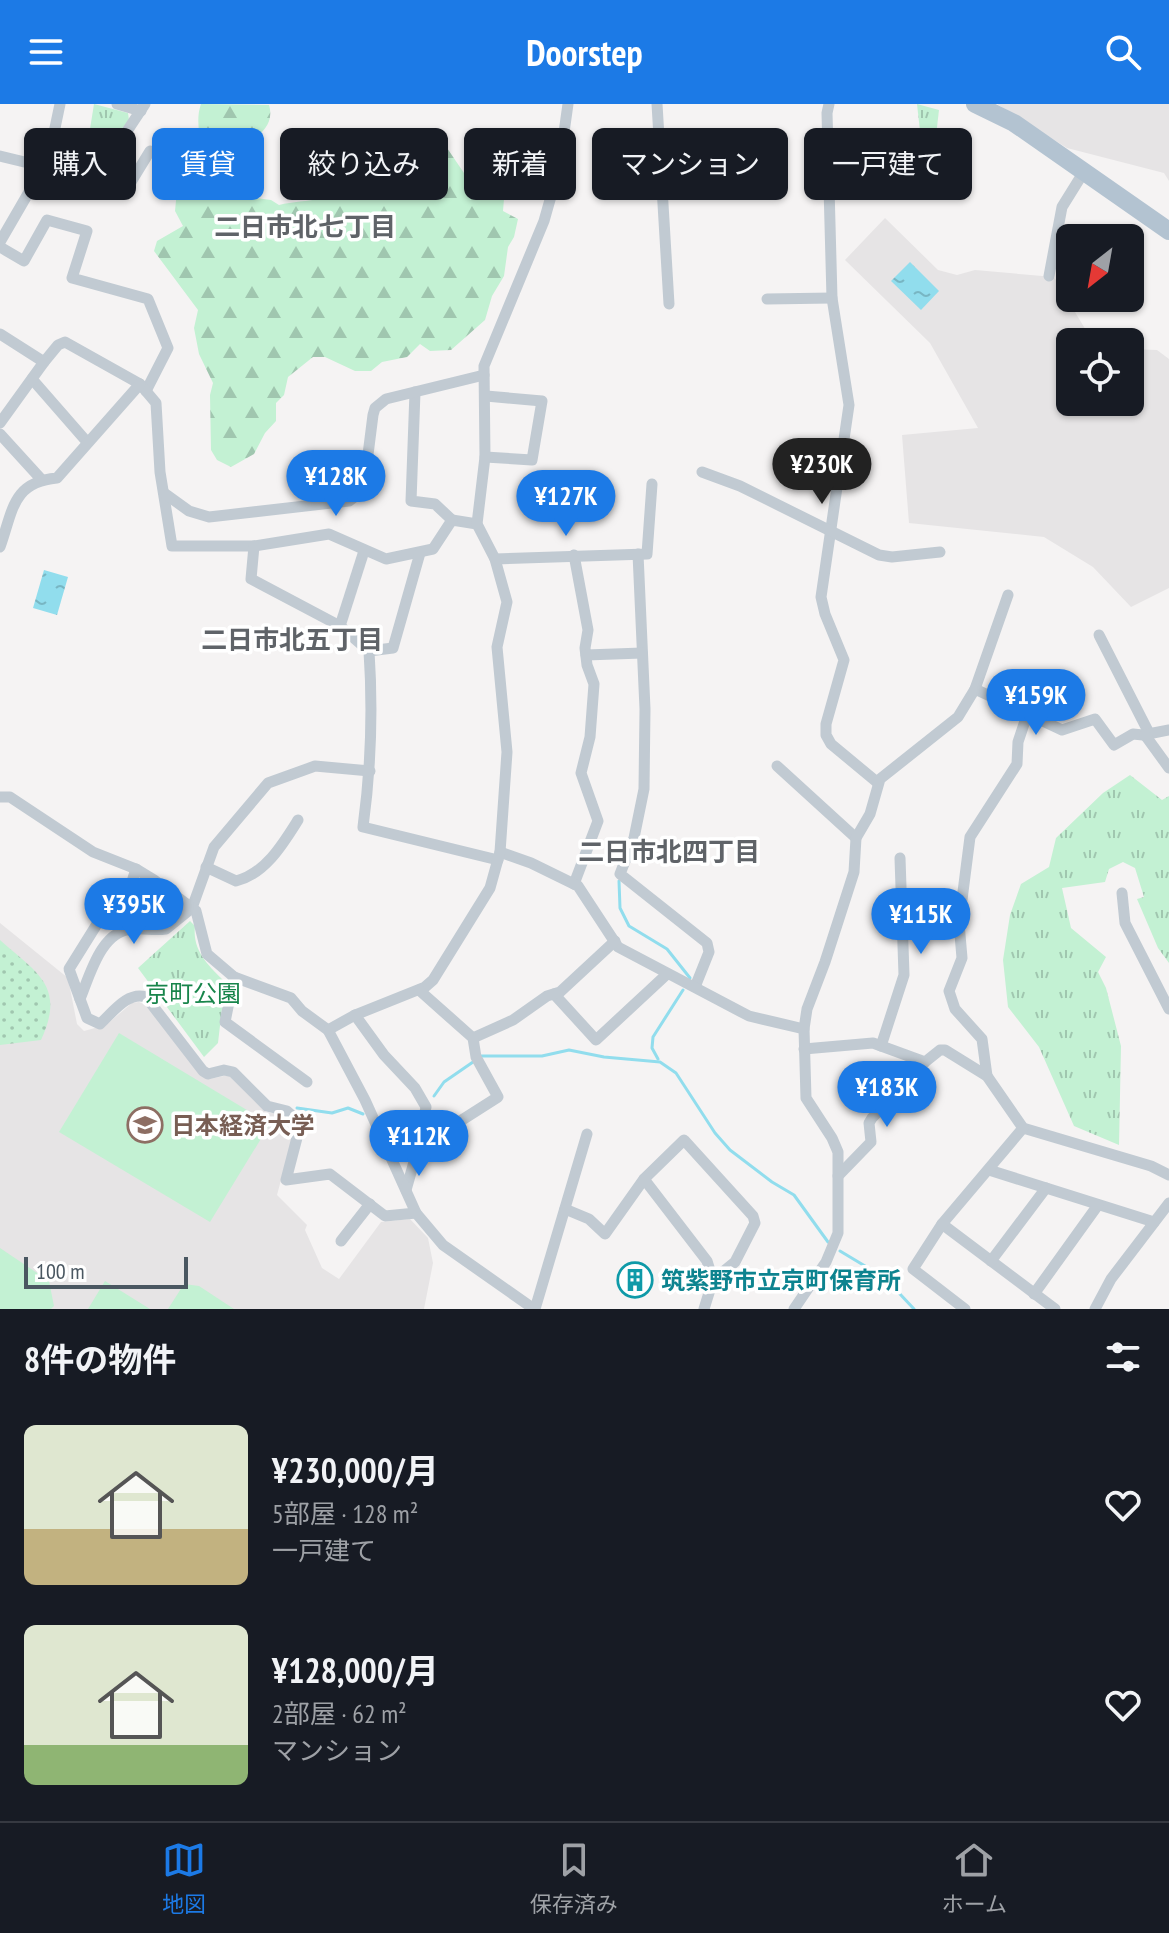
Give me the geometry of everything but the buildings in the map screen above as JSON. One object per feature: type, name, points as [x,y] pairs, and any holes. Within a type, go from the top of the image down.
[{"type":"main road","points":[[975,104],[1014,123],[1169,231]]},
{"type":"street","points":[[54,128],[60,104]]},
{"type":"street","points":[[117,104],[143,107],[129,128]]},
{"type":"street","points":[[328,1030],[355,1015],[419,990],[433,980],[490,888],[499,856],[507,752],[497,647],[507,602],[495,559],[477,524],[485,457],[484,375],[486,356],[544,221],[559,168],[568,104]]},
{"type":"street","points":[[657,104],[669,304]]},
{"type":"street","points":[[829,104],[832,298],[849,411],[822,590],[822,605],[844,660],[826,724],[826,735],[831,744],[878,783]]},
{"type":"street","points":[[136,174],[150,151]]},
{"type":"street","points":[[0,156],[24,161]]},
{"type":"street","points":[[1049,276],[1062,207],[1085,170]]},
{"type":"street","points":[[0,547],[4,524],[20,493],[29,484],[41,479],[57,478],[87,442],[143,388],[168,348],[148,299],[72,278],[87,231],[47,220],[24,261],[0,244],[25,200]]},
{"type":"street","points":[[767,299],[832,298]]},
{"type":"street","points":[[0,334],[44,362]]},
{"type":"street","points":[[0,423],[44,362],[58,345],[65,342],[143,388],[156,403],[160,472],[172,546],[254,546],[329,534],[386,559],[420,553],[437,546],[452,520]]},
{"type":"street","points":[[164,493],[189,511],[209,517],[349,501],[364,486],[375,408],[386,399],[484,375]]},
{"type":"street","points":[[32,379],[87,442]]},
{"type":"street","points":[[415,392],[411,501],[435,504],[452,520],[477,524]]},
{"type":"street","points":[[485,457],[532,460],[542,401],[486,396]]},
{"type":"street","points":[[0,401],[11,409]]},
{"type":"street","points":[[0,434],[41,479]]},
{"type":"street","points":[[702,472],[740,486],[879,555],[910,556],[940,552]]},
{"type":"street","points":[[495,559],[647,554],[652,484]]},
{"type":"street","points":[[254,546],[251,579],[340,626],[369,651],[373,715],[363,827],[531,863],[578,886],[618,947],[666,975],[749,1016],[804,1029]]},
{"type":"street","points":[[340,626],[364,551]]},
{"type":"street","points":[[369,651],[393,648],[420,553]]},
{"type":"street","points":[[638,554],[644,789],[634,838],[620,874],[707,943],[709,952],[695,987]]},
{"type":"street","points":[[574,555],[588,630],[586,655],[594,684],[590,737],[581,773],[598,821],[574,884]]},
{"type":"street","points":[[794,1309],[826,1262],[838,1233],[836,1146],[806,1098],[804,1029],[807,1009],[854,872],[856,838],[870,814],[878,783],[884,775],[958,717],[975,689],[1008,595]]},
{"type":"street","points":[[1099,635],[1147,734],[1169,768]]},
{"type":"street","points":[[586,655],[642,653]]},
{"type":"street","points":[[975,689],[1062,730],[1095,719],[1114,745],[1133,734],[1169,730]]},
{"type":"street","points":[[987,1076],[982,1039],[955,1009],[949,991],[962,958],[959,923],[970,837],[1017,764],[1018,742],[1027,715]]},
{"type":"street","points":[[80,999],[100,951],[118,934],[131,929],[166,929],[192,908],[220,838],[268,783],[315,766],[370,771]]},
{"type":"street","points":[[777,766],[856,838]]},
{"type":"street","points":[[0,797],[10,797],[93,852],[136,869],[192,908],[196,911],[207,954],[234,977],[291,998],[302,1011],[328,1030],[365,1100],[416,1213],[443,1245],[534,1309],[587,1134]]},
{"type":"street","points":[[206,867],[236,881],[252,875],[270,859],[298,820]]},
{"type":"street","points":[[881,1046],[904,975],[900,858]]},
{"type":"street","points":[[136,869],[130,888],[107,908],[69,969],[87,1018],[100,1024],[130,997],[146,997],[203,1071],[208,1074],[224,1070],[233,1072],[267,1106],[287,1111],[296,1119],[299,1130],[286,1180],[330,1174],[389,1216],[416,1213]]},
{"type":"street","points":[[1122,893],[1125,923],[1169,1009]]},
{"type":"street","points":[[473,1038],[513,1020],[571,983],[615,941]]},
{"type":"street","points":[[554,994],[596,1040],[666,975]]},
{"type":"street","points":[[234,977],[225,1022],[307,1082]]},
{"type":"street","points":[[418,1148],[498,1097],[476,1057],[473,1038],[419,990]]},
{"type":"street","points":[[355,1015],[384,1055],[415,1088],[426,1107],[406,1190]]},
{"type":"street","points":[[804,1049],[854,1042],[881,1046],[925,1062]]},
{"type":"street","points":[[838,1176],[871,1142],[869,1123],[872,1118],[940,1050],[945,1050],[987,1076],[1023,1128],[1151,1166],[1169,1175]]},
{"type":"street","points":[[965,1309],[913,1269],[942,1224],[1023,1128]]},
{"type":"street","points":[[565,1209],[589,1219],[605,1234],[644,1179],[684,1140],[753,1216],[755,1223],[735,1262],[713,1280],[704,1309]]},
{"type":"street","points":[[989,1170],[1154,1222]]},
{"type":"street","points":[[644,1179],[707,1261],[713,1280]]},
{"type":"street","points":[[991,1261],[1046,1188]]},
{"type":"street","points":[[1095,1309],[1111,1279],[1169,1203]]},
{"type":"street","points":[[341,1241],[370,1204]]},
{"type":"street","points":[[1034,1294],[1098,1205]]},
{"type":"street","points":[[942,1224],[1055,1309]]},
{"type":"shaded area","points":[[997,104],[1169,104],[1169,181],[1164,173],[1067,148]]},
{"type":"shaded area","points":[[885,218],[938,270],[957,275],[975,270],[1054,277],[1056,312],[1075,312],[1085,328],[1056,328],[1056,416],[1144,416],[1144,350],[1157,350],[1169,359],[1169,588],[1131,607],[1093,567],[1044,537],[909,523],[902,435],[978,428],[930,343],[845,260]]},
{"type":"shaded area","name":"日本経済大学","points":[[0,923],[68,978],[77,1024],[84,1031],[106,1025],[132,1003],[139,1002],[146,1005],[210,1079],[228,1075],[236,1078],[266,1112],[286,1115],[293,1135],[277,1195],[307,1225],[305,1230],[322,1268],[339,1279],[381,1222],[410,1219],[428,1238],[433,1263],[424,1309],[0,1309]]},
{"type":"green space","points":[[94,104],[128,113],[129,120],[122,128],[90,128]]},
{"type":"green space","points":[[201,104],[269,105],[269,122],[264,130],[199,128]]},
{"type":"green space","points":[[917,104],[939,110],[937,128],[920,128]]},
{"type":"green space","points":[[448,149],[464,173],[464,200],[504,200],[503,211],[518,219],[508,247],[504,276],[492,296],[485,320],[451,350],[430,351],[420,344],[407,357],[382,362],[371,371],[355,371],[325,357],[313,357],[288,377],[284,395],[276,403],[276,421],[265,433],[254,454],[231,467],[217,460],[211,450],[210,395],[213,383],[199,354],[194,328],[198,310],[154,251],[157,241],[183,226],[175,211],[176,200],[264,199],[279,205],[314,200],[448,200]]},
{"type":"green space","points":[[1130,775],[1162,800],[1169,796],[1169,963],[1158,948],[1137,899],[1144,897],[1135,868],[1123,862],[1109,869],[1105,882],[1062,888],[1071,928],[1106,957],[1098,972],[1106,988],[1121,1046],[1119,1145],[1074,1126],[1039,1047],[1008,1007],[1003,960],[1010,915],[1021,884],[1049,867],[1056,838],[1103,793]]},
{"type":"green space","name":"京町公園","points":[[190,921],[195,926],[196,943],[203,957],[225,982],[218,1043],[204,1057],[138,968]]},
{"type":"green space","points":[[0,940],[36,972],[49,993],[48,1022],[41,1040],[0,1045]]},
{"type":"green space","points":[[119,1033],[270,1124],[210,1222],[59,1132]]},
{"type":"green space","points":[[0,1248],[49,1281],[54,1306],[51,1309],[0,1309]]},
{"type":"green space","points":[[105,1281],[150,1309],[88,1309]]},
{"type":"green space","points":[[184,1284],[199,1286],[234,1309],[168,1309]]},
{"type":"water","points":[[910,262],[939,291],[921,310],[891,281]]},
{"type":"water","points":[[44,570],[68,577],[57,615],[33,608]]},
{"type":"waterway","points":[[619,881],[620,908],[629,926],[667,949],[690,978]]},
{"type":"waterway","points":[[658,1059],[652,1048],[653,1037],[683,990]]},
{"type":"waterway","points":[[478,1056],[542,1056],[569,1050],[660,1062],[676,1073],[715,1133],[730,1150],[794,1195],[828,1242]]},
{"type":"waterway","points":[[434,1096],[444,1082],[473,1062]]},
{"type":"waterway","points":[[297,1108],[332,1113],[348,1108],[363,1114]]},
{"type":"waterway","points":[[379,1122],[416,1123]]},
{"type":"waterway","points":[[840,1251],[885,1278],[914,1309]]},
{"type":"place","name":"日本経済大学","points":[[145,1125]]},
{"type":"place","name":"筑紫野市立京町保育所","points":[[635,1280]]},
{"type":"district","name":"二日市北七丁目","points":[[305,226]]},
{"type":"district","name":"二日市北五丁目","points":[[292,639]]},
{"type":"district","name":"二日市北四丁目","points":[[669,851]]}]
